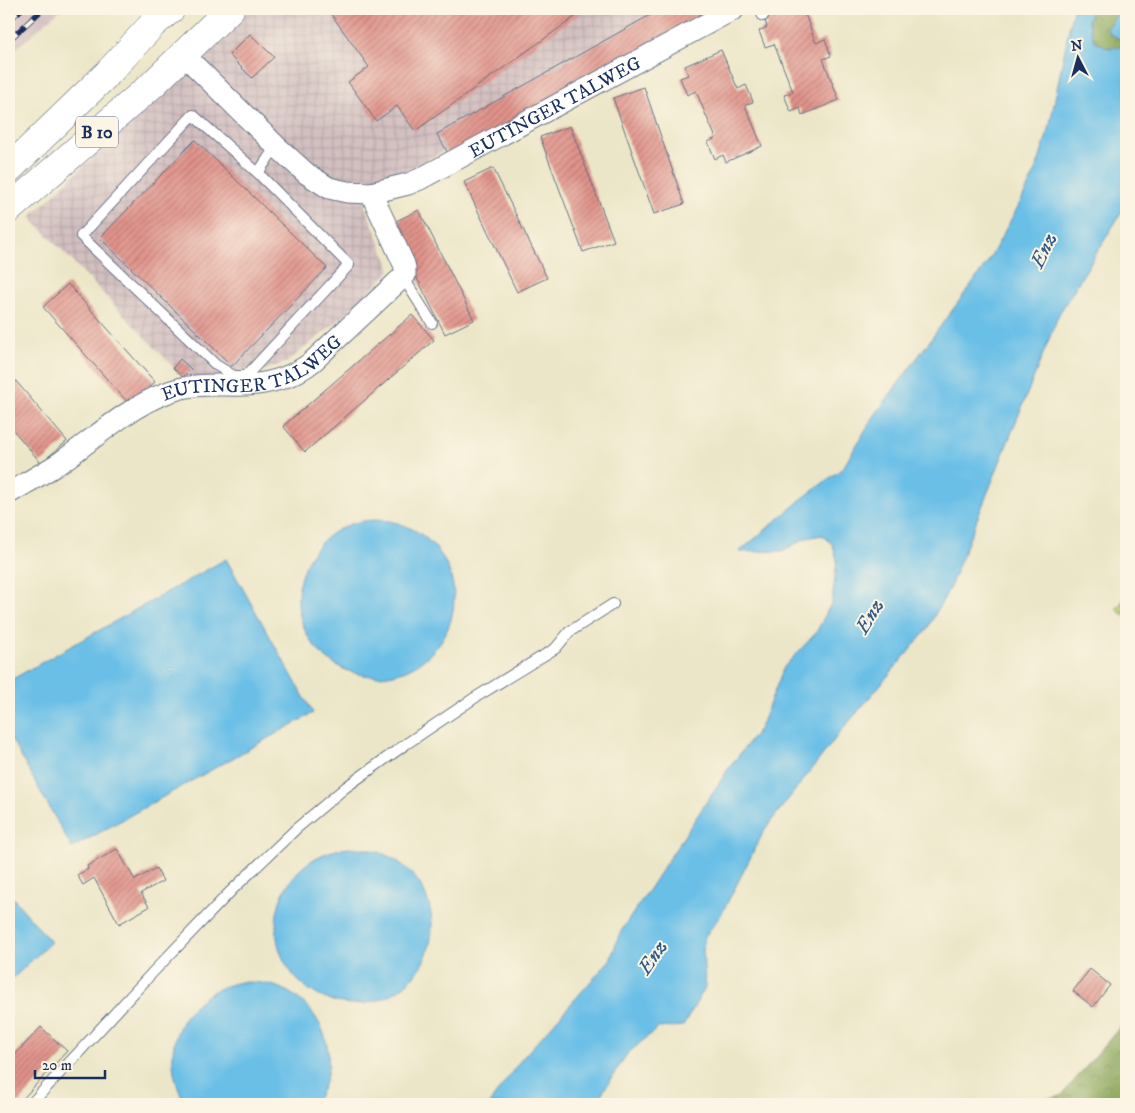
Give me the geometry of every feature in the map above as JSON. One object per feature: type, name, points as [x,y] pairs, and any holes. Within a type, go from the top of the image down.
[{"type":"main road","name":"B 10","points":[[9,209],[153,84],[230,9]]},
{"type":"main road","name":"B 10","points":[[9,169],[108,73],[162,16]]},
{"type":"main road","points":[[162,16],[183,54]]},
{"type":"street","name":"EUTINGER TALWEG","points":[[183,54],[307,174],[329,188],[347,192],[371,193],[408,184],[420,178],[734,9]]},
{"type":"street","points":[[371,193],[404,264],[405,272],[403,277]]},
{"type":"street","name":"EUTINGER TALWEG","points":[[9,494],[60,462],[153,398],[198,385],[263,384],[278,380],[302,369],[312,362],[403,277]]},
{"type":"lane","points":[[193,116],[258,173],[349,266],[246,376],[234,376],[216,365],[81,236],[193,116]]},
{"type":"lane","points":[[258,173],[276,146]]},
{"type":"lane","points":[[403,277],[432,323]]},
{"type":"lane","points":[[31,1104],[231,891],[298,828],[346,787],[406,744],[556,648],[570,632],[613,604]]},
{"type":"shaded area","points":[[9,9],[61,9],[9,55]]},
{"type":"shaded area","points":[[247,9],[717,9],[401,173],[364,204],[391,270],[343,317],[287,362],[245,377],[185,379],[30,217]]},
{"type":"green space","points":[[1092,9],[1121,9],[1107,28],[1110,34],[1124,41],[1122,47],[1109,48],[1094,41],[1088,20]]},
{"type":"green space","points":[[1126,597],[1126,618],[1116,609]]},
{"type":"green space","points":[[1126,1020],[1126,1104],[1016,1104],[1061,1096]]},
{"type":"water","name":"Enz","points":[[1073,9],[1092,9],[1088,20],[1094,41],[1109,48],[1122,47],[1124,41],[1110,34],[1107,28],[1121,9],[1126,9],[1126,205],[1059,314],[950,587],[926,631],[842,730],[765,829],[721,915],[705,936],[703,948],[705,988],[683,1026],[658,1028],[627,1054],[595,1104],[489,1104],[520,1061],[610,960],[620,933],[729,768],[760,728],[784,667],[816,633],[832,602],[837,560],[832,543],[822,535],[806,538],[782,551],[739,552],[803,498],[843,468],[872,419],[988,262],[1035,173],[1049,129]]},
{"type":"water","points":[[368,520],[384,520],[399,523],[413,529],[431,543],[445,561],[451,575],[454,598],[451,621],[445,635],[431,653],[413,667],[399,673],[384,676],[368,676],[353,673],[339,667],[321,653],[311,641],[301,621],[298,606],[298,590],[301,575],[307,561],[321,543],[333,533],[353,523]]},
{"type":"water","points":[[226,559],[313,713],[72,848],[9,735],[9,681]]},
{"type":"water","points":[[354,848],[384,854],[397,861],[409,871],[419,883],[426,896],[432,926],[426,956],[419,969],[409,981],[397,991],[384,998],[354,1004],[324,998],[311,991],[299,981],[289,969],[282,956],[276,926],[282,896],[289,883],[299,871],[311,861],[324,854]]},
{"type":"water","points":[[12,897],[51,942],[9,982],[9,900]]},
{"type":"water","points":[[241,982],[276,986],[302,1001],[320,1024],[328,1053],[328,1068],[323,1087],[314,1104],[186,1104],[177,1084],[173,1064],[174,1045],[179,1027],[189,1011],[203,998],[220,988]]},
{"type":"building","points":[[339,9],[586,9],[415,131],[397,106],[376,121],[348,82],[369,67],[331,14]]},
{"type":"building","points":[[661,9],[722,9],[452,160],[437,134]]},
{"type":"building","points":[[788,9],[803,9],[816,43],[825,39],[831,56],[823,59],[839,100],[802,115],[800,108],[791,112],[784,95],[793,92],[774,44],[765,47],[759,31],[767,27],[764,18]]},
{"type":"building","points":[[250,34],[274,57],[252,78],[229,55]]},
{"type":"building","points":[[721,50],[738,89],[746,85],[750,94],[753,102],[745,105],[762,146],[726,162],[723,155],[715,159],[708,142],[716,138],[696,91],[687,95],[680,78],[688,75],[685,66]]},
{"type":"building","points":[[644,87],[684,204],[654,214],[613,98]]},
{"type":"building","points":[[570,126],[614,241],[583,252],[540,137]]},
{"type":"building","points":[[195,140],[327,268],[232,366],[100,238]]},
{"type":"building","points":[[493,168],[547,278],[517,292],[464,182]]},
{"type":"building","points":[[419,210],[474,320],[445,334],[390,224]]},
{"type":"building","points":[[68,284],[155,382],[129,404],[43,307]]},
{"type":"building","points":[[412,315],[434,340],[305,452],[283,426]]},
{"type":"building","points":[[180,359],[191,369],[183,377],[173,368]]},
{"type":"building","points":[[9,373],[67,441],[41,463],[9,425]]},
{"type":"building","points":[[117,849],[135,880],[156,868],[163,881],[141,893],[149,907],[119,924],[94,878],[83,885],[77,875],[88,869],[87,866]]},
{"type":"building","points":[[1090,969],[1110,985],[1093,1007],[1073,991]]},
{"type":"building","points":[[41,1027],[67,1051],[18,1104],[9,1104],[9,1061]]},
{"type":"railway","points":[[9,20],[22,9]]},
{"type":"railway","points":[[9,40],[43,9]]}]
